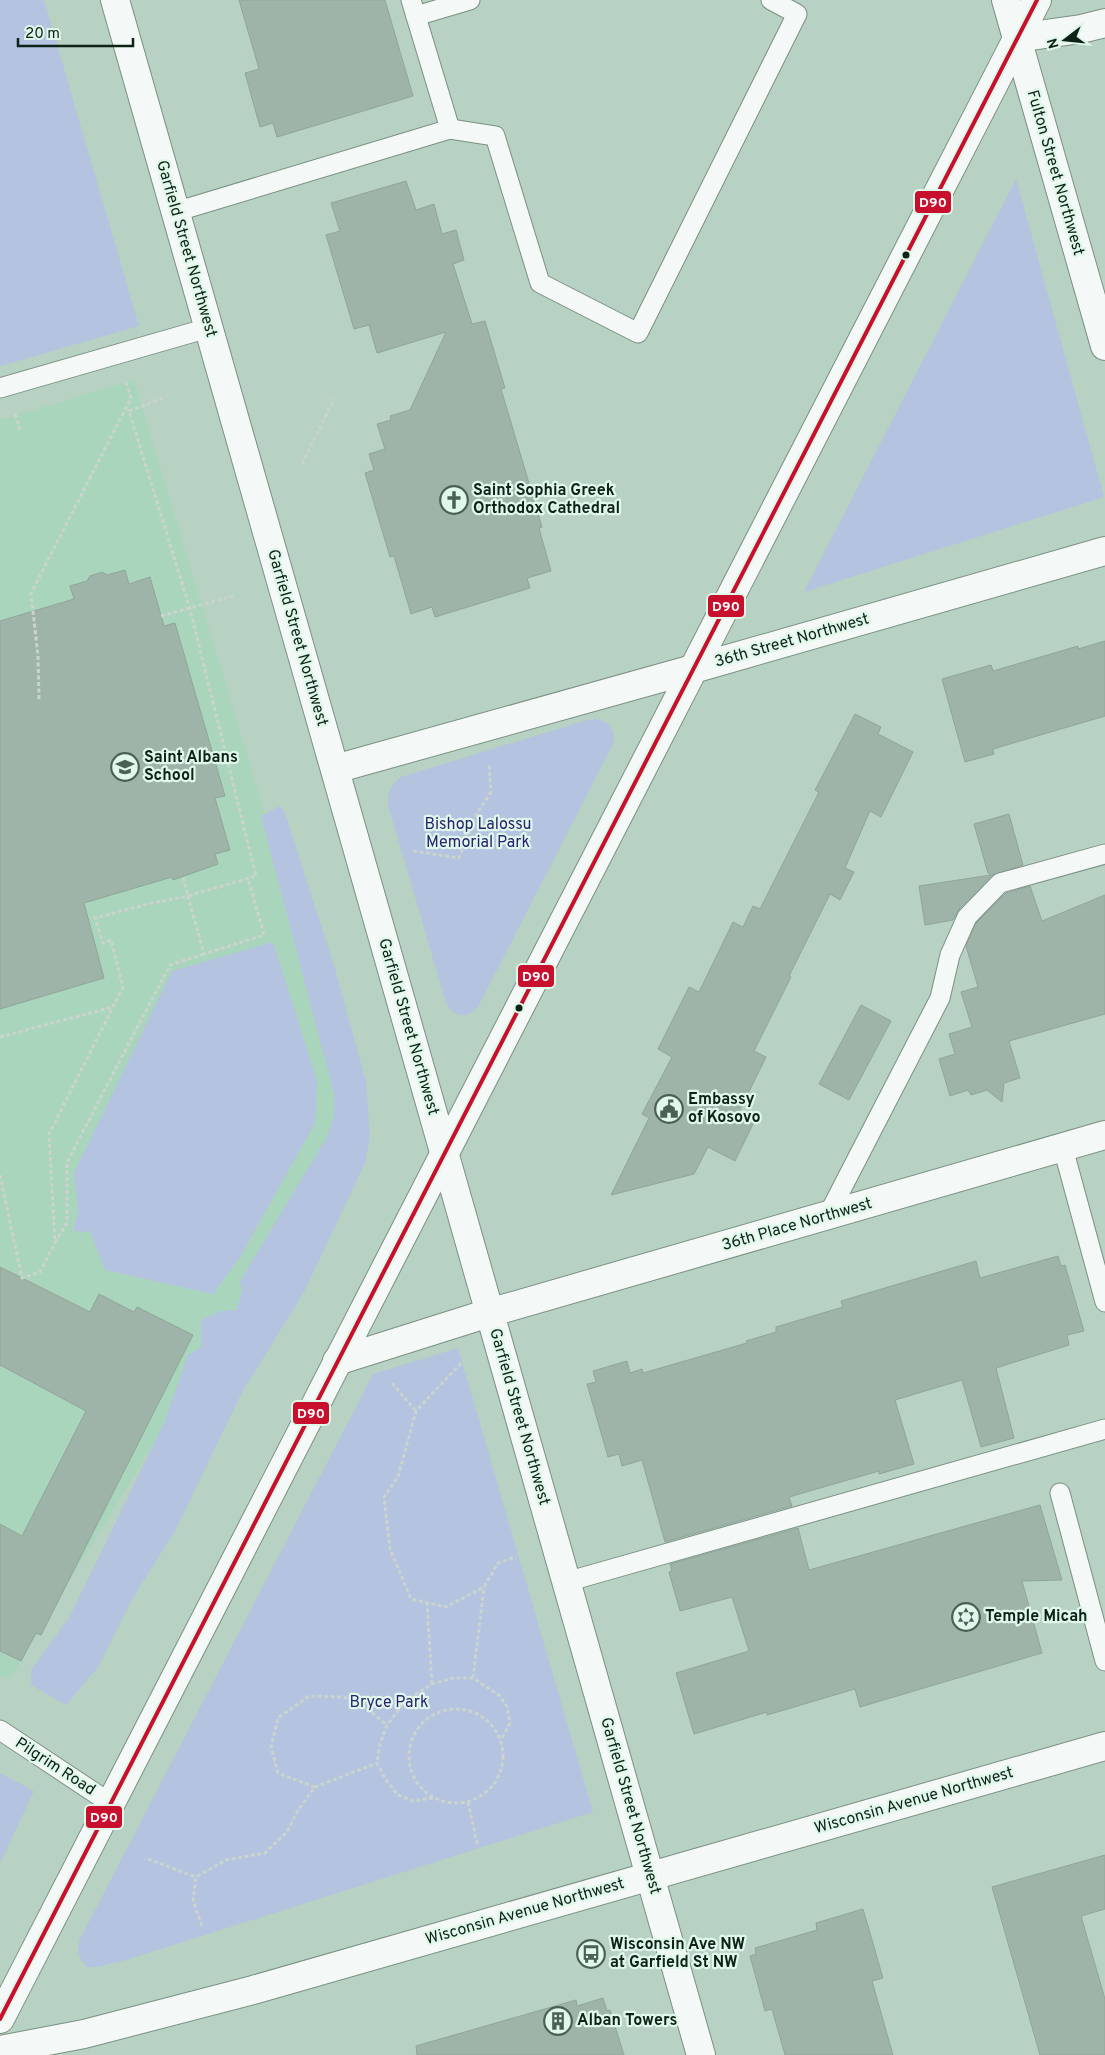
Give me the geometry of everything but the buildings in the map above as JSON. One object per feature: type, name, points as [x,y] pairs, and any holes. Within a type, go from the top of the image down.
[{"type":"main road","name":"Garfield Street Northwest","points":[[115,0],[701,2055]]},
{"type":"main road","name":"Fulton Street Northwest","points":[[1006,0],[1105,346]]},
{"type":"main road","points":[[0,2019],[1037,0]]},
{"type":"main road","points":[[1017,38],[1081,29],[1105,23]]},
{"type":"main road","name":"36th Street Northwest","points":[[335,769],[1105,551]]},
{"type":"main road","name":"36th Place Northwest","points":[[337,1361],[490,1313],[1105,1135]]},
{"type":"main road","name":"Wisconsin Avenue Northwest","points":[[0,2050],[84,2034],[215,2000],[1105,1746]]},
{"type":"lane","points":[[450,129],[413,8],[470,0]]},
{"type":"lane","points":[[175,212],[450,129],[495,136],[540,283],[638,333],[797,14],[771,0]]},
{"type":"lane","points":[[0,388],[208,328]]},
{"type":"lane","points":[[827,1216],[940,998],[950,955],[967,917],[1000,883],[1105,854]]},
{"type":"lane","points":[[1063,1148],[1105,1302]]},
{"type":"lane","points":[[566,1582],[1105,1429]]},
{"type":"lane","points":[[1060,1493],[1105,1660]]},
{"type":"lane","name":"Pilgrim Road","points":[[0,1730],[110,1803]]},
{"type":"path","points":[[39,699],[38,656],[31,593],[131,398],[125,377]]},
{"type":"path","points":[[55,1242],[49,1134],[123,986],[111,940],[103,943],[95,918],[152,902],[188,896],[256,876],[190,609],[129,411],[164,398]]},
{"type":"path","points":[[302,464],[334,399]]},
{"type":"path","points":[[13,406],[20,430]]},
{"type":"path","points":[[161,616],[233,596]]},
{"type":"path","points":[[413,851],[459,858],[476,815],[491,792],[490,764]]},
{"type":"path","points":[[183,877],[204,954]]},
{"type":"path","points":[[0,1175],[22,1278],[40,1272],[55,1242],[67,1224],[67,1162],[170,965],[264,935],[248,878]]},
{"type":"path","points":[[0,1037],[113,1007]]},
{"type":"path","points":[[461,1364],[416,1411],[398,1477],[384,1497],[390,1549],[411,1599],[446,1607],[484,1587]]},
{"type":"path","points":[[392,1383],[416,1411]]},
{"type":"path","points":[[474,1678],[484,1587],[498,1563],[516,1556]]},
{"type":"path","points":[[426,1602],[432,1684]]},
{"type":"path","points":[[433,1798],[421,1788],[412,1776],[409,1760],[410,1745],[415,1731],[425,1720],[438,1712],[453,1708],[468,1710],[482,1717],[493,1727],[501,1740],[503,1756],[501,1771],[494,1785],[482,1796],[468,1802],[456,1804],[433,1798],[413,1801],[398,1795],[386,1780],[377,1763],[380,1744],[387,1725],[406,1700],[432,1684],[453,1678],[474,1678],[500,1696],[507,1707],[510,1723],[501,1740]]},
{"type":"path","points":[[315,1787],[278,1772],[271,1747],[278,1718],[309,1696],[344,1697],[367,1708],[387,1725]]},
{"type":"path","points":[[196,1878],[226,1860],[265,1853],[287,1832],[315,1787],[377,1763]]},
{"type":"path","points":[[468,1802],[478,1847]]},
{"type":"path","points":[[148,1859],[196,1878]]},
{"type":"path","points":[[196,1878],[193,1900],[202,1926]]},
{"type":"shaded area","name":"Saint Albans School","points":[[134,380],[355,1113],[10,1679],[0,1675],[0,420]]},
{"type":"green space","points":[[0,0],[44,0],[139,326],[0,366]]},
{"type":"green space","points":[[1016,179],[1104,497],[804,592]]},
{"type":"green space","name":"Bishop Lalossu Memorial Park","points":[[599,719],[611,728],[614,742],[479,1005],[471,1013],[466,1015],[457,1014],[446,1003],[388,805],[390,789],[401,777],[587,720]]},
{"type":"green space","points":[[280,806],[285,813],[335,969],[366,1082],[370,1136],[365,1163],[304,1292],[241,1394],[176,1529],[131,1601],[98,1667],[66,1705],[31,1685],[31,1670],[70,1616],[165,1421],[188,1355],[201,1347],[201,1320],[221,1311],[237,1310],[242,1289],[240,1281],[328,1135],[334,1115],[334,1094],[261,816]]},
{"type":"green space","points":[[273,942],[317,1081],[315,1123],[240,1257],[213,1294],[105,1270],[90,1232],[73,1231],[78,1212],[74,1173],[172,971]]},
{"type":"green space","name":"Bryce Park","points":[[458,1348],[593,1812],[126,1960],[98,1967],[87,1967],[79,1954],[80,1939],[373,1374]]},
{"type":"green space","points":[[0,1773],[34,1791],[0,1863]]},
{"type":"transit line","name":"D90","points":[[0,2019],[1037,0]]},
{"type":"place","name":"Saint Sophia Greek Orthodox Cathedral","points":[[454,500]]},
{"type":"place","name":"Saint Albans School","points":[[125,767]]},
{"type":"place","name":"Embassy of Kosovo","points":[[669,1109]]},
{"type":"place","name":"Temple Micah","points":[[966,1617]]},
{"type":"place","name":"Wisconsin Ave NW at Garfield St NW","points":[[591,1954]]},
{"type":"place","name":"Alban Towers","points":[[558,2021]]}]
